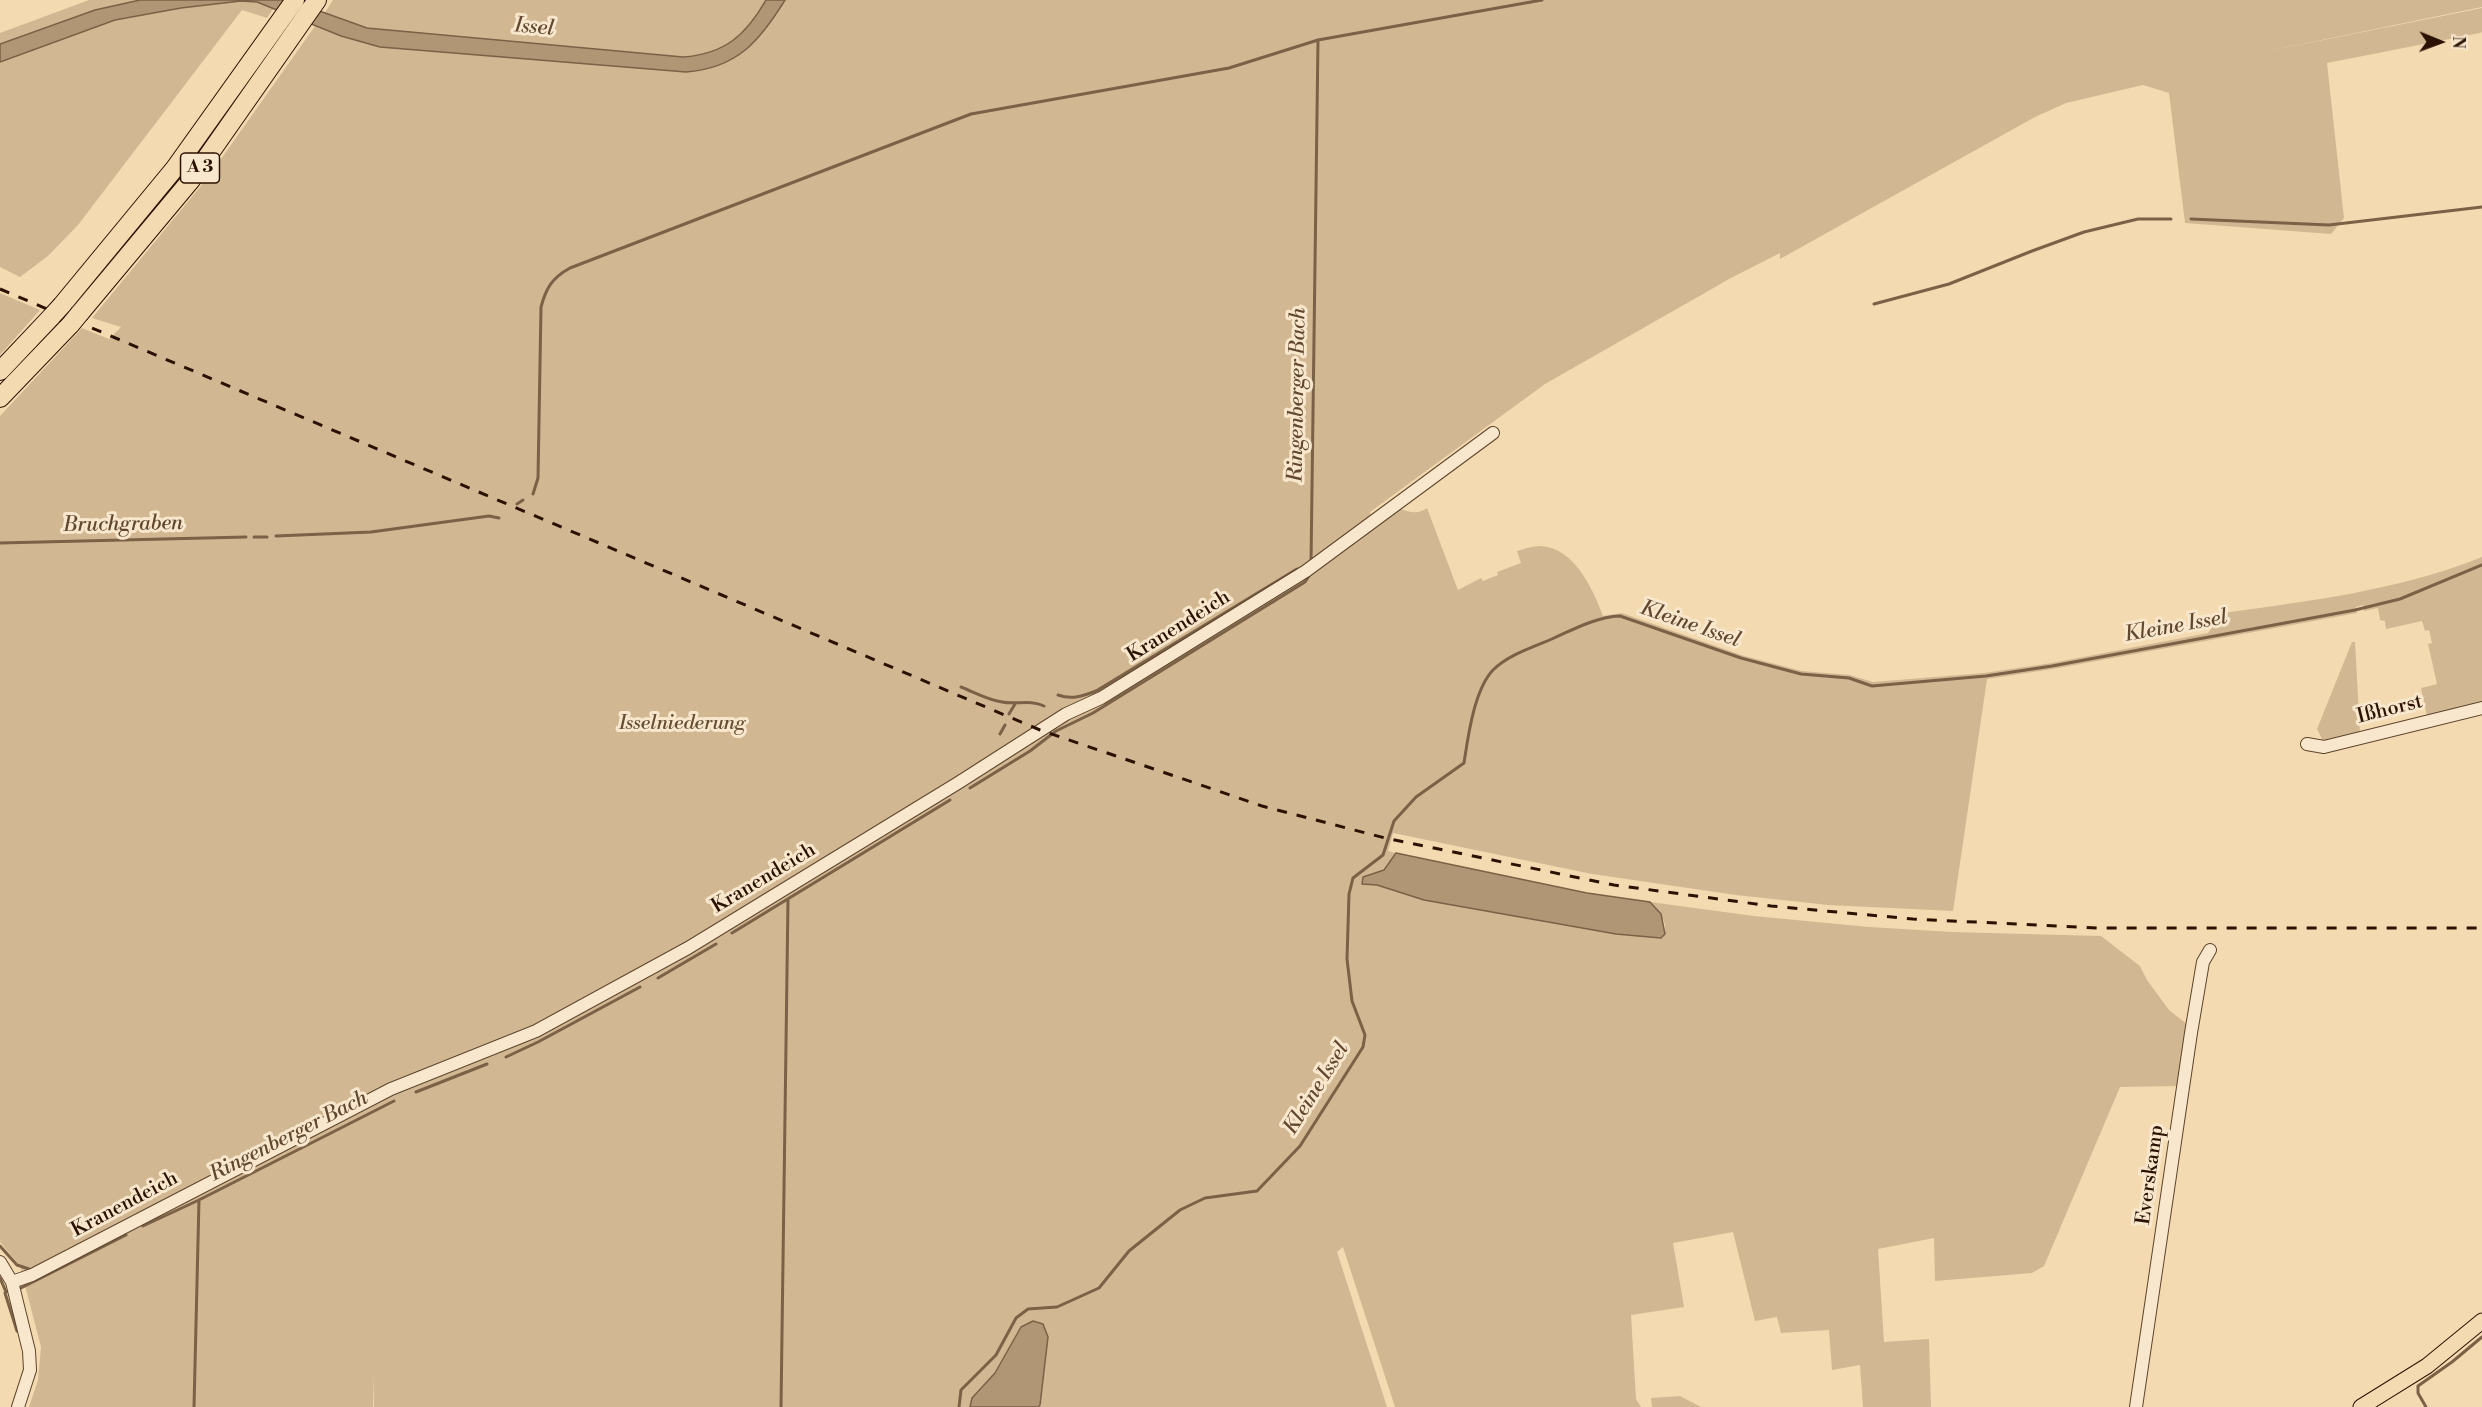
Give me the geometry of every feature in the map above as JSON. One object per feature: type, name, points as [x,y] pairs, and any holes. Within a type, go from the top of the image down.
[{"type":"highway","name":"A 3","points":[[0,371],[57,310],[175,168],[295,0]]},
{"type":"highway","name":"A 3","points":[[0,398],[75,318],[191,180],[317,0]]},
{"type":"main road","points":[[2361,1407],[2427,1366],[2482,1322]]},
{"type":"street","name":"Kranendeich","points":[[12,1282],[33,1275],[391,1089],[536,1031],[688,948],[958,783],[1066,714],[1101,698],[1311,568],[1493,433]]},
{"type":"street","name":"Ißhorst","points":[[2307,744],[2324,747],[2482,708]]},
{"type":"street","name":"Everskamp","points":[[2136,1407],[2191,1033],[2203,962],[2210,950]]},
{"type":"street","points":[[0,1262],[12,1282],[29,1351],[30,1370],[18,1407]]},
{"type":"green space","points":[[89,0],[140,0],[95,10],[0,44],[0,33]]},
{"type":"green space","name":"Isselniederung","points":[[333,0],[2482,0],[2482,7],[2254,54],[2482,8],[2482,32],[2480,33],[2327,63],[2344,218],[2331,234],[2185,223],[2169,93],[2143,85],[2066,103],[2035,117],[1780,259],[1780,253],[1731,278],[1545,384],[1370,512],[1376,529],[1400,508],[1414,512],[1427,508],[1458,590],[1481,578],[1483,581],[1498,575],[1497,572],[1521,563],[1517,551],[1537,546],[1552,548],[1572,561],[1580,571],[1588,582],[1603,616],[1622,613],[1744,656],[1802,671],[1850,675],[1873,682],[1984,673],[2052,663],[2208,633],[2223,613],[2322,599],[2387,586],[2482,557],[2482,705],[2427,716],[2421,688],[2437,684],[2428,644],[2432,643],[2429,630],[2425,631],[2422,621],[2386,629],[2385,621],[2380,620],[2378,608],[2364,611],[2363,605],[2356,607],[2357,613],[1987,679],[1953,911],[1828,905],[1736,895],[1592,874],[1393,833],[1388,851],[1396,853],[1384,870],[1363,877],[1362,884],[1377,885],[1424,900],[1616,934],[1661,938],[1665,924],[1650,902],[1754,916],[1869,927],[2101,936],[2140,966],[2147,980],[2169,1010],[2188,1025],[2179,1086],[2120,1087],[2044,1266],[2032,1273],[1935,1281],[1934,1238],[1878,1249],[1884,1342],[1929,1339],[1931,1407],[1863,1407],[1860,1365],[1832,1370],[1829,1330],[1781,1333],[1777,1317],[1755,1321],[1733,1232],[1673,1243],[1684,1307],[1631,1315],[1636,1399],[1641,1407],[1395,1407],[1343,1247],[1337,1252],[1387,1407],[1038,1407],[1048,1337],[1043,1324],[1034,1321],[1021,1327],[995,1373],[972,1398],[970,1407],[374,1407],[373,1375],[373,1407],[29,1407],[38,1380],[41,1347],[20,1266],[0,1242],[0,416],[82,328],[109,339],[121,327],[92,318],[209,176],[315,26],[341,36],[348,24],[324,14]]},
{"type":"green space","points":[[241,1],[257,2],[273,9],[267,18],[242,10],[78,225],[48,256],[20,277],[0,267],[0,62],[115,20],[181,8]]},
{"type":"green space","points":[[0,293],[40,310],[0,355]]},
{"type":"green space","points":[[2352,642],[2355,642],[2360,734],[2324,743],[2317,729]]},
{"type":"green space","points":[[1680,1396],[1701,1407],[1652,1407],[1651,1398]]},
{"type":"shaded area","points":[[140,0],[289,0],[367,28],[683,57],[711,52],[722,47],[742,33],[766,0],[785,0],[756,40],[733,59],[719,65],[686,72],[380,47],[341,36],[257,2],[241,1],[181,8],[115,20],[0,62],[0,44],[95,10]]},
{"type":"shaded area","points":[[1396,853],[1587,893],[1650,902],[1661,914],[1665,934],[1661,938],[1616,934],[1424,900],[1377,885],[1362,884],[1363,877],[1384,870]]},
{"type":"shaded area","points":[[1033,1321],[1043,1324],[1048,1337],[1040,1405],[1038,1407],[970,1407],[972,1398],[995,1373],[1021,1327]]},
{"type":"waterway","points":[[533,494],[538,478],[541,307],[551,284],[570,268],[971,114],[1229,68],[1318,40],[1542,0]]},
{"type":"waterway","name":"Ringenberger Bach","points":[[1311,563],[1318,40]]},
{"type":"waterway","points":[[2191,219],[2329,225],[2482,207]]},
{"type":"waterway","points":[[1874,304],[1949,284],[2084,232],[2138,219],[2171,219]]},
{"type":"waterway","points":[[517,504],[523,500]]},
{"type":"waterway","name":"Bruchgraben","points":[[276,536],[371,532],[489,516],[499,518]]},
{"type":"waterway","name":"Bruchgraben","points":[[0,543],[246,537]]},
{"type":"waterway","name":"Bruchgraben","points":[[254,537],[267,537]]},
{"type":"waterway","name":"Kleine Issel","points":[[959,1407],[961,1390],[996,1355],[1016,1318],[1028,1309],[1057,1307],[1099,1288],[1129,1251],[1180,1210],[1205,1198],[1257,1191],[1300,1146],[1363,1047],[1365,1035],[1352,1001],[1347,959],[1349,894],[1353,878],[1383,855],[1394,821],[1416,797],[1464,763],[1473,714],[1481,689],[1493,670],[1514,655],[1603,618],[1620,616],[1741,658],[1801,674],[1849,678],[1872,686],[1986,676],[2355,610],[2400,599],[2482,565]]},
{"type":"waterway","points":[[1058,695],[1073,697],[1096,691],[1297,569]]},
{"type":"waterway","name":"Ringenberger Bach","points":[[970,788],[1030,751],[1056,731],[1093,713],[1305,582],[1311,573]]},
{"type":"waterway","points":[[961,687],[997,701],[1034,703],[1044,706]]},
{"type":"waterway","points":[[1009,714],[1015,704]]},
{"type":"waterway","points":[[1000,734],[1005,725]]},
{"type":"waterway","name":"Ringenberger Bach","points":[[732,933],[950,800]]},
{"type":"waterway","points":[[781,1407],[788,899]]},
{"type":"waterway","points":[[658,978],[716,944]]},
{"type":"waterway","points":[[506,1057],[640,987]]},
{"type":"waterway","points":[[416,1092],[487,1064]]},
{"type":"waterway","name":"Ringenberger Bach","points":[[143,1226],[394,1101]]},
{"type":"waterway","name":"Ringenberger Bach","points":[[194,1407],[199,1200]]},
{"type":"waterway","points":[[21,1288],[126,1235]]},
{"type":"waterway","points":[[0,1246],[17,1265],[29,1269]]},
{"type":"waterway","points":[[0,1278],[6,1292]]},
{"type":"waterway","points":[[5,1293],[17,1331]]},
{"type":"waterway","points":[[2426,1407],[2418,1393],[2418,1386],[2482,1337]]},
{"type":"railway","points":[[0,289],[1040,730],[1262,806],[1385,838],[1614,885],[1771,906],[1913,919],[2097,928],[2482,928]]},
{"type":"water label","name":"Issel","points":[[534,28]]}]
